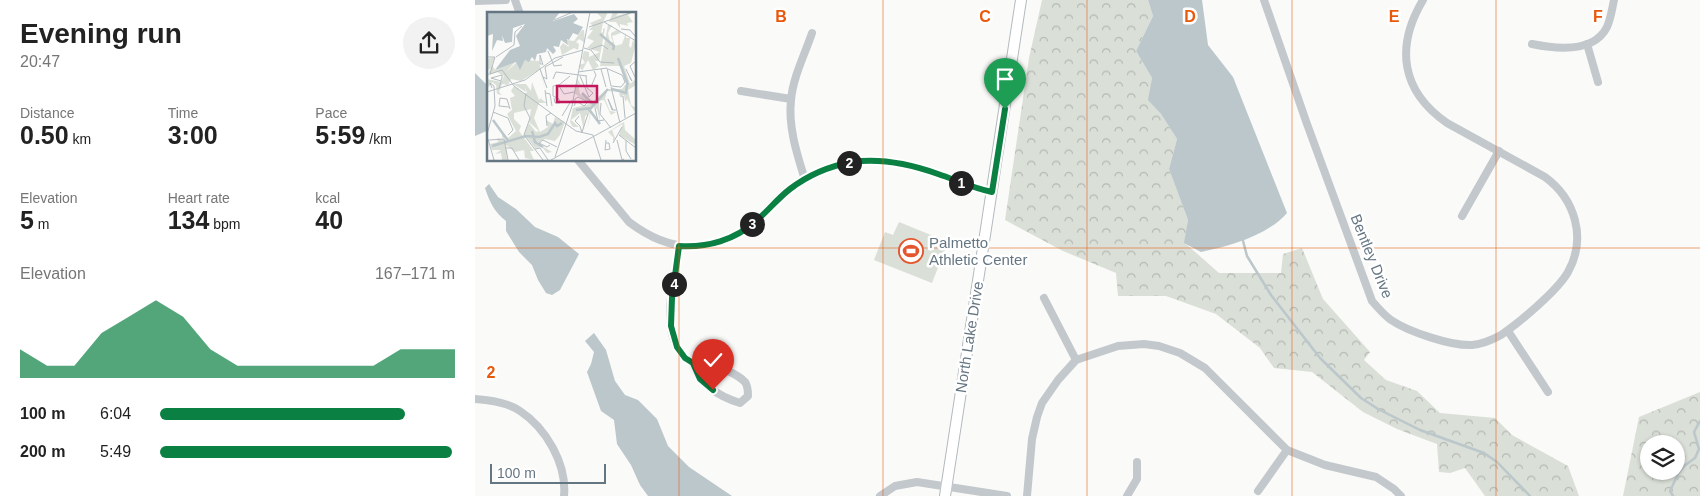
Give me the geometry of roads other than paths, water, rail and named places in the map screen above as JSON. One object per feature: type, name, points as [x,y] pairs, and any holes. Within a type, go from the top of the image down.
[{"type":"main road","name":"North Lake Drive","points":[[945,491],[1021,0]]},
{"type":"street","points":[[475,0],[506,0]]},
{"type":"street","points":[[515,0],[519,12]]},
{"type":"street","name":"Bentley Drive","points":[[1264,0],[1307,124],[1373,301],[1381,312],[1392,320],[1433,338],[1455,344],[1482,343],[1493,340],[1508,331],[1564,279],[1573,262],[1577,240],[1577,226],[1569,202],[1561,190],[1545,177],[1447,123],[1434,114],[1418,95],[1412,83],[1407,62],[1407,38],[1415,14],[1423,0]]},
{"type":"street","points":[[1533,44],[1564,49],[1587,44],[1600,37],[1607,28],[1614,0]]},
{"type":"street","points":[[805,180],[790,122],[791,99],[794,84],[812,33]]},
{"type":"street","points":[[1587,44],[1597,82]]},
{"type":"street","points":[[741,90],[791,99]]},
{"type":"street","points":[[1462,216],[1499,151]]},
{"type":"street","points":[[578,161],[636,228],[679,246],[694,247],[728,239],[756,221],[783,195],[805,180],[841,165],[878,161],[902,164],[992,192]]},
{"type":"street","points":[[679,246],[672,298],[671,326],[677,347],[685,358],[693,363],[727,370],[745,381],[748,386],[748,396],[740,403],[713,390],[700,379],[693,363]]},
{"type":"street","points":[[1044,298],[1076,360]]},
{"type":"street","points":[[1508,331],[1549,392]]},
{"type":"street","points":[[1027,496],[1032,439],[1037,417],[1049,392],[1076,360],[1104,349],[1129,344],[1159,346],[1180,353],[1205,368],[1287,450],[1325,465],[1377,476],[1394,488],[1401,496]]},
{"type":"street","points":[[475,399],[507,404],[519,410],[538,425],[557,455],[563,476],[564,496]]},
{"type":"street","points":[[1258,491],[1287,450]]},
{"type":"street","points":[[1127,496],[1137,479],[1137,462]]},
{"type":"street","points":[[880,496],[895,486],[909,482],[924,482],[945,491],[1007,496]]},
{"type":"waterway","points":[[1242,237],[1247,256],[1271,295],[1320,358],[1361,398],[1378,409],[1420,430],[1484,453],[1497,462],[1530,496]]},
{"type":"waterway","points":[[1673,496],[1670,491],[1678,474],[1684,466],[1695,458],[1699,449],[1694,432],[1700,421]]},
{"type":"place","name":"Palmetto Athletic Center","points":[[911,251]]}]
